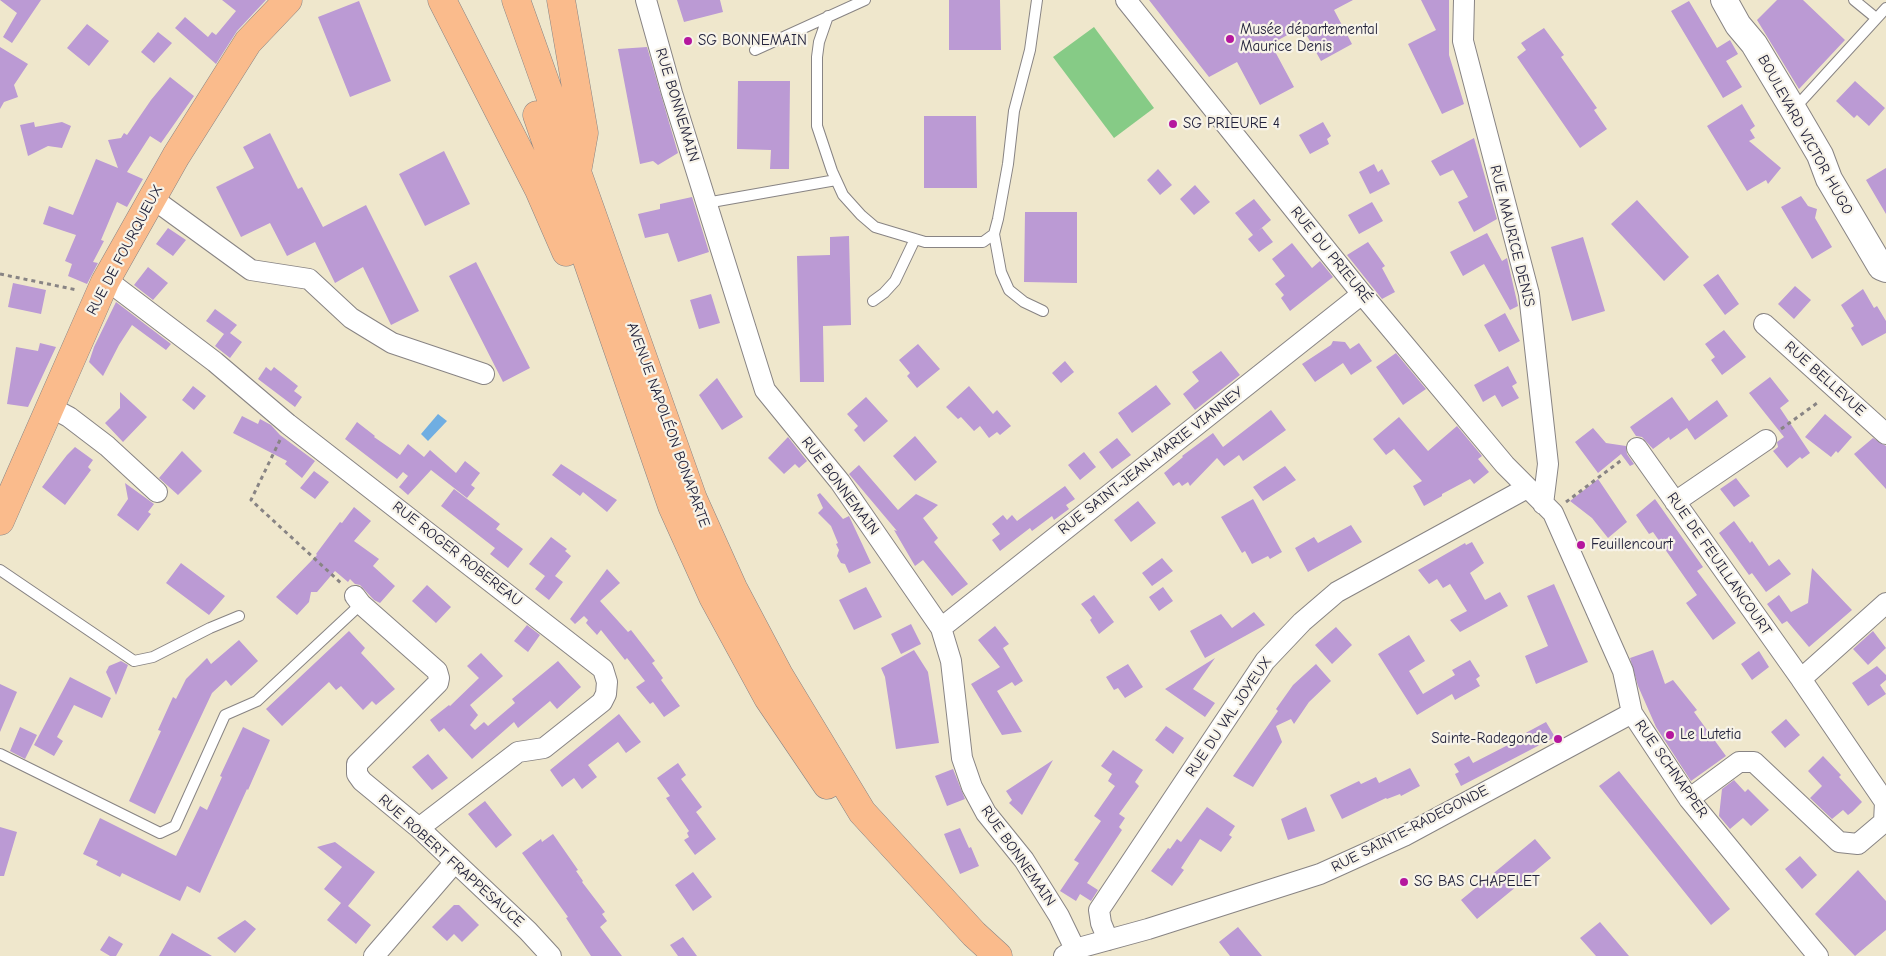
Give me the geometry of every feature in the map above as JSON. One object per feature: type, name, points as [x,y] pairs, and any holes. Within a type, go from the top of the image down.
[{"type":"main road","name":"RUE DE FOURQUEUX","points":[[0,521],[102,288],[176,156],[248,42],[288,0]]},
{"type":"main road","points":[[442,0],[539,190],[572,265],[590,271]]},
{"type":"main road","name":"AVENUE NAPOLÉON BONAPARTE","points":[[498,0],[672,506],[713,597],[768,698],[815,769],[878,853],[966,942],[998,956]]},
{"type":"main road","name":"AVENUE NAPOLÉON BONAPARTE","points":[[516,0],[692,499],[738,597],[779,675],[862,812],[966,942]]},
{"type":"main road","points":[[560,0],[584,133],[577,173]]},
{"type":"street","name":"RUE BONNEMAIN","points":[[646,0],[672,93],[765,390],[840,482],[941,628],[951,661],[962,758],[972,787],[986,813],[1024,860],[1059,916],[1070,952]]},
{"type":"street","name":"RUE DU PRIEURÉ","points":[[1126,0],[1362,294],[1505,466],[1548,509]]},
{"type":"street","name":"RUE MAURICE DENIS","points":[[1464,0],[1463,41],[1529,294],[1548,464],[1548,509]]},
{"type":"street","name":"BOULEVARD VICTOR HUGO","points":[[1724,0],[1738,25],[1754,44],[1794,109],[1820,155],[1829,179],[1884,271]]},
{"type":"street","points":[[152,198],[251,270],[309,280],[351,318],[392,343],[484,374]]},
{"type":"street","name":"RUE ROGER ROBEREAU","points":[[102,288],[116,287],[215,362],[288,424],[603,669],[607,682],[606,694],[602,702],[544,748],[518,752],[419,828]]},
{"type":"street","name":"RUE SAINT-JEAN-MARIE VIANNEY","points":[[941,628],[1362,294]]},
{"type":"street","name":"RUE BELLEVUE","points":[[1764,324],[1886,434]]},
{"type":"street","points":[[50,407],[69,417],[107,446],[157,492]]},
{"type":"street","points":[[1676,502],[1766,440]]},
{"type":"street","name":"RUE DE FEUILLANCOURT","points":[[1637,448],[1885,802],[1884,822],[1858,844],[1839,842],[1754,762],[1739,762],[1690,799]]},
{"type":"street","name":"RUE DU VAL JOYEUX","points":[[1108,940],[1101,923],[1099,910],[1265,661],[1302,622],[1337,592],[1528,488]]},
{"type":"street","name":"RUE SCHNAPPER","points":[[1548,509],[1623,671],[1632,713],[1690,799],[1818,956]]},
{"type":"street","name":"RUE ROBERT FRAPPESAUCE","points":[[358,600],[437,671],[439,678],[438,684],[357,764],[357,774],[362,781],[419,828],[528,931],[551,956]]},
{"type":"street","points":[[1801,680],[1886,604]]},
{"type":"street","name":"RUE SAINTE-RADEGONDE","points":[[1070,952],[1320,874],[1404,836],[1632,713]]},
{"type":"street","points":[[374,956],[455,862]]},
{"type":"lane","points":[[755,50],[865,0]]},
{"type":"lane","points":[[1037,0],[1030,50],[1014,111],[1008,164],[994,234],[1001,272],[1009,290],[1024,302],[1043,311]]},
{"type":"lane","points":[[1854,0],[1876,18]]},
{"type":"lane","points":[[1794,109],[1886,8]]},
{"type":"lane","points":[[828,16],[819,42],[817,58],[817,126],[824,150],[843,195],[875,227],[925,242],[983,242],[994,234]]},
{"type":"lane","points":[[706,203],[836,180]]},
{"type":"lane","points":[[873,301],[895,281],[915,239]]},
{"type":"lane","points":[[0,570],[134,661],[153,657],[210,628],[239,616]]},
{"type":"lane","points":[[0,754],[160,833],[176,826],[225,716],[257,701],[358,600]]},
{"type":"path","points":[[0,274],[102,288]]},
{"type":"path","points":[[1766,440],[1836,389]]},
{"type":"path","points":[[288,424],[251,500],[358,600]]},
{"type":"path","points":[[1548,509],[1637,448]]},
{"type":"green space","points":[[1094,27],[1154,108],[1114,138],[1053,57]]},
{"type":"water","points":[[438,414],[447,421],[428,441],[421,434]]},
{"type":"building","points":[[0,0],[41,0],[12,43],[3,37],[17,13]]},
{"type":"building","points":[[222,0],[266,0],[237,31],[216,64],[175,28],[185,17],[208,37],[212,32],[216,35],[236,11]]},
{"type":"building","points":[[677,0],[720,0],[723,12],[684,22]]},
{"type":"building","points":[[949,0],[1000,0],[1001,50],[949,50]]},
{"type":"building","name":"Musée départemental Maurice Denis","points":[[1149,0],[1353,0],[1334,10],[1352,44],[1321,61],[1302,27],[1271,44],[1294,87],[1260,105],[1237,62],[1209,77]]},
{"type":"building","points":[[1421,0],[1449,0],[1449,55],[1464,104],[1442,114],[1408,44],[1436,30]]},
{"type":"building","points":[[1777,0],[1803,0],[1845,40],[1799,89],[1757,20]]},
{"type":"building","points":[[359,1],[391,81],[350,97],[318,17]]},
{"type":"building","points":[[1689,1],[1717,48],[1730,40],[1738,54],[1726,61],[1742,87],[1723,98],[1671,11]]},
{"type":"building","points":[[87,24],[109,41],[89,66],[67,48]]},
{"type":"building","points":[[1544,28],[1564,55],[1561,57],[1597,108],[1594,110],[1607,129],[1580,148],[1517,57],[1526,50],[1521,43]]},
{"type":"building","points":[[158,32],[172,43],[154,63],[141,52]]},
{"type":"building","points":[[0,47],[28,64],[14,85],[18,97],[4,102],[0,109]]},
{"type":"building","points":[[647,47],[678,153],[658,165],[653,161],[640,164],[618,49]]},
{"type":"building","points":[[170,77],[194,96],[161,143],[150,136],[127,172],[143,179],[127,207],[117,202],[101,240],[104,241],[93,262],[98,263],[87,284],[68,276],[72,264],[65,261],[76,235],[43,224],[49,206],[73,215],[96,159],[118,168],[108,140],[121,138],[124,133],[127,135],[151,100]]},
{"type":"building","points":[[738,81],[790,81],[789,169],[770,169],[771,150],[737,149]]},
{"type":"building","points":[[1855,81],[1885,108],[1869,126],[1857,115],[1854,118],[1836,101]]},
{"type":"building","points":[[1742,104],[1755,126],[1750,130],[1755,138],[1749,141],[1781,168],[1768,184],[1766,180],[1747,191],[1707,126]]},
{"type":"building","points":[[924,116],[976,116],[977,188],[924,188]]},
{"type":"building","points":[[34,122],[35,127],[62,122],[71,126],[62,148],[48,146],[28,156],[20,125]]},
{"type":"building","points":[[1323,122],[1331,136],[1327,139],[1329,144],[1310,154],[1299,135]]},
{"type":"building","points":[[270,133],[298,189],[302,187],[323,227],[366,205],[419,311],[391,325],[363,267],[335,283],[315,242],[287,256],[270,223],[241,237],[216,187],[254,168],[243,147]]},
{"type":"building","points":[[1474,138],[1497,219],[1474,232],[1458,202],[1468,197],[1453,170],[1440,176],[1431,161]]},
{"type":"building","points":[[444,151],[470,204],[425,226],[399,174]]},
{"type":"building","points":[[1374,164],[1378,172],[1382,169],[1390,184],[1370,194],[1359,172]]},
{"type":"building","points":[[1886,168],[1886,214],[1866,180]]},
{"type":"building","points":[[1158,169],[1172,185],[1160,195],[1147,180]]},
{"type":"building","points":[[1195,185],[1210,202],[1194,215],[1180,199]]},
{"type":"building","points":[[1801,196],[1808,206],[1817,209],[1815,218],[1832,247],[1812,259],[1781,207]]},
{"type":"building","points":[[692,197],[709,252],[678,262],[668,233],[645,238],[638,214],[660,209],[660,204]]},
{"type":"building","points":[[1254,199],[1271,220],[1258,231],[1262,228],[1273,242],[1259,252],[1248,239],[1253,235],[1235,213]]},
{"type":"building","points":[[1637,200],[1689,257],[1664,281],[1611,224]]},
{"type":"building","points":[[1372,202],[1383,221],[1359,234],[1348,215]]},
{"type":"building","points":[[1025,212],[1077,212],[1077,283],[1024,282]]},
{"type":"building","points":[[168,228],[186,240],[173,256],[156,244]]},
{"type":"building","points":[[1487,233],[1502,261],[1507,258],[1518,306],[1510,310],[1484,264],[1463,276],[1450,252]]},
{"type":"building","points":[[849,236],[851,325],[823,326],[824,382],[800,382],[797,256],[830,255],[830,237]]},
{"type":"building","points":[[1583,237],[1605,311],[1572,321],[1551,247]]},
{"type":"building","points":[[1368,242],[1385,266],[1382,268],[1395,292],[1382,299],[1347,255]]},
{"type":"building","points":[[1292,243],[1312,268],[1320,261],[1333,277],[1290,311],[1281,298],[1284,295],[1275,284],[1285,276],[1272,259]]},
{"type":"building","points":[[476,262],[530,368],[503,382],[449,276]]},
{"type":"building","points":[[148,267],[168,283],[153,300],[134,285]]},
{"type":"building","points":[[1718,274],[1739,304],[1725,315],[1703,285]]},
{"type":"building","points":[[13,283],[46,290],[41,314],[8,307]]},
{"type":"building","points":[[1795,286],[1811,300],[1794,319],[1778,304]]},
{"type":"building","points":[[1863,289],[1874,308],[1877,306],[1886,321],[1886,333],[1862,346],[1851,328],[1854,326],[1841,305]]},
{"type":"building","points":[[711,294],[720,323],[699,329],[690,300]]},
{"type":"building","points":[[116,302],[171,344],[166,350],[132,325],[103,376],[89,362],[94,347]]},
{"type":"building","points":[[215,309],[237,325],[230,333],[242,342],[230,358],[215,346],[224,334],[206,321]]},
{"type":"building","points":[[1505,313],[1520,341],[1499,352],[1484,325]]},
{"type":"building","points":[[1724,330],[1746,357],[1722,375],[1711,360],[1715,357],[1705,344]]},
{"type":"building","points":[[1333,341],[1345,342],[1350,349],[1359,343],[1372,361],[1351,375],[1343,363],[1315,382],[1302,364],[1331,345]]},
{"type":"building","points":[[40,343],[56,347],[28,407],[7,404],[16,347],[38,351]]},
{"type":"building","points":[[918,344],[940,369],[917,388],[907,376],[910,373],[899,360]]},
{"type":"building","points":[[1221,351],[1240,375],[1195,410],[1183,394],[1199,381],[1192,372]]},
{"type":"building","points":[[1396,353],[1426,389],[1403,405],[1376,367]]},
{"type":"building","points":[[1065,361],[1074,372],[1061,383],[1052,373]]},
{"type":"building","points":[[1508,366],[1517,383],[1512,386],[1519,398],[1502,407],[1495,395],[1483,402],[1474,385]]},
{"type":"building","points":[[266,367],[271,371],[274,367],[298,386],[294,391],[302,397],[295,407],[258,379]]},
{"type":"building","points":[[1770,377],[1789,401],[1780,408],[1810,453],[1802,459],[1800,457],[1787,468],[1773,451],[1778,447],[1777,442],[1784,437],[1749,393]]},
{"type":"building","points":[[717,378],[743,417],[722,430],[699,395]]},
{"type":"building","points":[[1156,385],[1171,404],[1132,433],[1118,413]]},
{"type":"building","points":[[193,386],[206,396],[194,410],[182,400]]},
{"type":"building","points":[[969,386],[993,414],[997,410],[1011,426],[1000,435],[997,432],[989,438],[980,426],[974,431],[961,417],[958,419],[946,407]]},
{"type":"building","points":[[120,392],[147,417],[123,442],[105,423],[120,408]]},
{"type":"building","points":[[866,397],[888,421],[864,442],[854,430],[858,426],[847,414]]},
{"type":"building","points":[[1672,397],[1689,421],[1717,400],[1728,416],[1695,440],[1687,428],[1670,440],[1669,437],[1653,449],[1642,437],[1636,436],[1630,427]]},
{"type":"building","points":[[1271,410],[1286,430],[1243,461],[1239,455],[1224,466],[1217,458],[1190,486],[1188,482],[1182,486],[1179,482],[1173,486],[1164,473],[1182,456],[1213,433],[1223,447]]},
{"type":"building","points":[[1825,414],[1852,437],[1838,453],[1836,451],[1831,457],[1805,437]]},
{"type":"building","points":[[242,416],[258,424],[260,419],[271,425],[280,435],[315,461],[302,478],[285,464],[287,461],[233,433]]},
{"type":"building","points":[[1399,417],[1428,451],[1457,426],[1482,456],[1478,459],[1489,472],[1474,484],[1470,479],[1424,506],[1413,486],[1422,481],[1394,449],[1386,455],[1373,439]]},
{"type":"building","points":[[357,422],[374,437],[400,455],[408,444],[424,457],[430,450],[456,473],[465,461],[480,473],[471,485],[475,488],[467,498],[431,470],[408,495],[399,487],[408,476],[403,472],[397,479],[345,439]]},
{"type":"building","points":[[1593,428],[1606,443],[1626,446],[1627,454],[1634,464],[1630,466],[1621,454],[1598,473],[1575,442]]},
{"type":"building","points":[[915,436],[937,462],[915,481],[893,456]]},
{"type":"building","points":[[788,437],[807,461],[799,468],[795,464],[784,474],[768,458]]},
{"type":"building","points":[[1117,438],[1131,455],[1112,469],[1099,452]]},
{"type":"building","points":[[1873,438],[1886,446],[1886,489],[1854,454]]},
{"type":"building","points":[[75,447],[93,460],[88,467],[91,470],[65,505],[42,487]]},
{"type":"building","points":[[182,451],[202,471],[178,495],[159,478]]},
{"type":"building","points":[[1084,452],[1096,467],[1080,480],[1068,465]]},
{"type":"building","points":[[561,464],[617,500],[607,512],[583,492],[580,496],[552,475]]},
{"type":"building","points":[[859,465],[898,510],[916,494],[938,505],[923,518],[938,538],[934,542],[968,584],[952,596],[923,560],[915,566],[894,530],[897,531],[849,474]]},
{"type":"building","points":[[1285,466],[1296,480],[1263,501],[1253,487]]},
{"type":"building","points":[[314,471],[329,482],[315,499],[300,488]]},
{"type":"building","points":[[1736,478],[1750,496],[1734,507],[1720,489]]},
{"type":"building","points":[[1598,479],[1627,522],[1608,538],[1592,518],[1570,501]]},
{"type":"building","points":[[125,483],[154,504],[148,512],[151,514],[138,531],[117,515],[128,499]]},
{"type":"building","points":[[1065,486],[1075,499],[1066,505],[1069,509],[1054,520],[1052,516],[1032,531],[1030,528],[1000,551],[992,540],[1000,534],[992,524],[1003,515],[1007,520],[1012,515],[1017,521]]},
{"type":"building","points":[[454,489],[500,524],[496,529],[523,549],[508,568],[490,554],[495,548],[441,506]]},
{"type":"building","points":[[820,493],[843,519],[849,516],[871,563],[849,573],[845,564],[841,563],[837,556],[839,550],[836,544],[838,543],[831,526],[818,513],[823,508],[817,495]]},
{"type":"building","points":[[1253,499],[1282,552],[1270,559],[1268,556],[1252,564],[1245,551],[1242,553],[1221,517]]},
{"type":"building","points":[[1655,499],[1703,567],[1697,571],[1736,623],[1713,640],[1686,603],[1697,595],[1653,532],[1649,534],[1636,515]]},
{"type":"building","points":[[1138,501],[1156,523],[1131,542],[1114,520]]},
{"type":"building","points":[[354,507],[371,521],[354,541],[379,559],[373,566],[395,586],[380,603],[374,600],[360,585],[355,584],[350,579],[348,582],[335,571],[317,592],[311,592],[309,602],[297,615],[276,597],[317,555],[340,522],[342,523]]},
{"type":"building","points":[[1734,521],[1750,543],[1752,541],[1769,566],[1779,559],[1791,574],[1766,592],[1752,573],[1749,575],[1719,533]]},
{"type":"building","points":[[1351,525],[1362,542],[1308,572],[1295,548],[1314,537],[1318,543]]},
{"type":"building","points":[[551,537],[567,549],[565,551],[571,556],[555,576],[563,582],[549,600],[535,589],[545,576],[529,564]]},
{"type":"building","points":[[1472,542],[1484,563],[1470,573],[1485,600],[1500,592],[1508,606],[1460,632],[1450,620],[1467,611],[1450,584],[1443,588],[1437,579],[1429,584],[1418,570],[1465,543],[1466,545]]},
{"type":"building","points":[[1162,558],[1173,571],[1152,586],[1142,573]]},
{"type":"building","points":[[181,563],[225,596],[209,615],[166,583]]},
{"type":"building","points":[[1812,568],[1852,610],[1809,647],[1787,621],[1782,624],[1767,604],[1779,595],[1791,612],[1808,603]]},
{"type":"building","points":[[607,569],[620,583],[600,601],[628,632],[631,630],[655,661],[652,663],[663,678],[661,680],[680,706],[664,717],[653,702],[650,704],[636,687],[645,681],[601,630],[597,635],[586,623],[588,620],[584,616],[575,624],[570,619]]},
{"type":"building","points":[[1554,584],[1588,662],[1536,684],[1525,656],[1548,646],[1527,596]]},
{"type":"building","points":[[427,585],[451,607],[436,623],[412,601]]},
{"type":"building","points":[[866,587],[882,617],[854,630],[839,600]]},
{"type":"building","points":[[1163,587],[1173,601],[1159,611],[1149,597]]},
{"type":"building","points":[[1094,595],[1114,622],[1099,634],[1090,620],[1092,618],[1081,604]]},
{"type":"building","points":[[1254,612],[1265,625],[1205,658],[1190,631],[1221,614],[1232,628]]},
{"type":"building","points":[[911,624],[921,644],[901,654],[891,634]]},
{"type":"building","points":[[527,625],[540,635],[528,652],[514,641]]},
{"type":"building","points":[[995,626],[1009,644],[1003,648],[1023,681],[1015,686],[1012,682],[997,691],[1022,732],[1002,735],[971,684],[1000,667],[978,640]]},
{"type":"building","points":[[1336,627],[1352,645],[1332,664],[1315,645]]},
{"type":"building","points":[[349,631],[365,648],[361,653],[395,689],[376,705],[372,701],[363,710],[341,686],[336,690],[329,682],[282,726],[266,709]]},
{"type":"building","points":[[1873,631],[1886,648],[1868,665],[1853,649]]},
{"type":"building","points":[[1409,635],[1425,661],[1409,671],[1423,694],[1455,675],[1452,670],[1470,660],[1480,676],[1476,679],[1480,686],[1455,700],[1452,694],[1417,715],[1378,654]]},
{"type":"building","points":[[239,640],[258,661],[231,686],[226,680],[212,693],[155,814],[129,801],[161,731],[158,730],[173,697],[176,699],[186,679],[207,658],[211,664]]},
{"type":"building","points":[[914,650],[928,672],[939,743],[896,749],[885,677],[881,668]]},
{"type":"building","points":[[1653,650],[1665,684],[1673,680],[1697,710],[1694,712],[1726,756],[1691,781],[1656,727],[1638,686],[1630,658]]},
{"type":"building","points":[[1759,651],[1769,667],[1752,680],[1741,664]]},
{"type":"building","points":[[481,653],[503,676],[470,705],[478,715],[470,725],[475,730],[484,722],[488,726],[515,703],[512,699],[558,661],[581,687],[557,709],[550,701],[518,728],[514,722],[472,759],[444,728],[439,732],[430,720],[450,706],[479,678],[467,666]]},
{"type":"building","points":[[1215,658],[1193,689],[1215,703],[1205,717],[1165,689]]},
{"type":"building","points":[[121,661],[128,665],[116,695],[106,672],[109,666]]},
{"type":"building","points":[[1128,664],[1143,687],[1125,698],[1118,688],[1114,690],[1106,677]]},
{"type":"building","points":[[1316,664],[1331,681],[1309,702],[1294,724],[1291,719],[1276,726],[1282,742],[1253,787],[1233,776],[1278,711],[1276,709],[1293,685]]},
{"type":"building","points":[[1877,666],[1886,675],[1886,680],[1880,685],[1886,694],[1868,706],[1852,683]]},
{"type":"building","points":[[70,677],[111,698],[102,718],[74,705],[57,737],[63,741],[54,756],[34,745]]},
{"type":"building","points":[[0,684],[17,692],[0,732]]},
{"type":"building","points":[[619,714],[641,742],[626,753],[618,742],[588,765],[597,777],[582,789],[574,778],[562,787],[550,770]]},
{"type":"building","points":[[1786,719],[1800,735],[1785,748],[1771,732]]},
{"type":"building","points":[[1546,722],[1555,737],[1461,786],[1455,774],[1459,772],[1454,764],[1469,756],[1473,763]]},
{"type":"building","points":[[1166,726],[1184,738],[1173,754],[1155,740]]},
{"type":"building","points":[[20,727],[37,735],[25,759],[10,751]]},
{"type":"building","points":[[243,727],[270,740],[200,893],[187,886],[180,901],[122,873],[120,877],[96,865],[98,861],[83,854],[100,818],[176,856],[200,806],[207,810],[222,777],[220,776]]},
{"type":"building","points":[[1113,750],[1143,770],[1135,782],[1139,786],[1119,814],[1125,818],[1119,827],[1122,830],[1087,883],[1098,890],[1091,901],[1080,894],[1076,901],[1060,891],[1079,863],[1074,860],[1101,821],[1094,816],[1115,786],[1108,781],[1112,774],[1101,766]]},
{"type":"building","points":[[428,754],[448,778],[432,790],[412,767]]},
{"type":"building","points":[[1823,756],[1862,802],[1848,815],[1843,810],[1832,819],[1810,798],[1822,786],[1808,771]]},
{"type":"building","points":[[1053,760],[1022,815],[1009,803],[1012,800],[1006,791]]},
{"type":"building","points":[[678,763],[686,775],[681,779],[702,807],[696,812],[716,839],[695,855],[684,840],[689,837],[687,833],[689,831],[666,798],[670,796],[657,778]]},
{"type":"building","points":[[1410,768],[1420,786],[1401,796],[1400,794],[1386,798],[1342,819],[1330,795],[1359,781],[1361,784],[1376,777],[1379,783]]},
{"type":"building","points":[[953,769],[965,799],[947,806],[935,776]]},
{"type":"building","points":[[1619,771],[1730,909],[1711,925],[1599,786]]},
{"type":"building","points":[[1734,780],[1745,792],[1748,789],[1769,810],[1751,826],[1743,818],[1730,829],[1719,816],[1722,789]]},
{"type":"building","points":[[485,801],[512,835],[496,848],[468,814]]},
{"type":"building","points":[[1207,807],[1235,826],[1229,835],[1232,837],[1221,852],[1200,839],[1181,868],[1184,870],[1172,886],[1151,871],[1177,839],[1181,842]]},
{"type":"building","points":[[1306,807],[1315,831],[1288,840],[1281,819]]},
{"type":"building","points":[[0,827],[17,832],[4,876],[0,876]]},
{"type":"building","points":[[960,828],[979,866],[960,874],[944,834]]},
{"type":"building","points":[[553,834],[578,870],[576,871],[582,882],[605,912],[602,914],[607,921],[600,927],[622,956],[591,956],[566,918],[568,917],[522,853],[541,839],[542,842]]},
{"type":"building","points":[[1535,839],[1551,858],[1477,919],[1461,900]]},
{"type":"building","points":[[335,842],[375,872],[348,906],[371,925],[356,944],[327,920],[341,903],[324,889],[342,867],[317,847]]},
{"type":"building","points":[[1800,856],[1817,875],[1802,889],[1785,869]]},
{"type":"building","points":[[1858,870],[1886,901],[1886,930],[1855,956],[1815,914]]},
{"type":"building","points":[[693,872],[712,897],[693,911],[675,885]]},
{"type":"building","points":[[454,905],[459,905],[479,925],[462,942],[454,934],[447,941],[432,927]]},
{"type":"building","points":[[245,920],[256,929],[235,953],[217,938]]},
{"type":"building","points":[[1600,922],[1629,956],[1596,956],[1580,938]]},
{"type":"building","points":[[1238,927],[1262,956],[1230,956],[1219,942]]},
{"type":"building","points":[[172,933],[212,956],[159,956]]},
{"type":"building","points":[[109,936],[123,944],[116,956],[110,956],[100,950]]},
{"type":"building","points":[[683,937],[697,956],[678,956],[670,945]]},
{"type":"place","name":"Musée départemental Maurice Denis","points":[[1230,39]]},
{"type":"place","name":"SG BONNEMAIN","points":[[688,41]]},
{"type":"place","name":"SG PRIEURE 4","points":[[1173,124]]},
{"type":"place","name":"Feuillencourt","points":[[1581,545]]},
{"type":"place","name":"Le Lutetia","points":[[1670,735]]},
{"type":"place","name":"Sainte-Radegonde","points":[[1558,739]]},
{"type":"place","name":"SG BAS CHAPELET","points":[[1404,882]]}]
